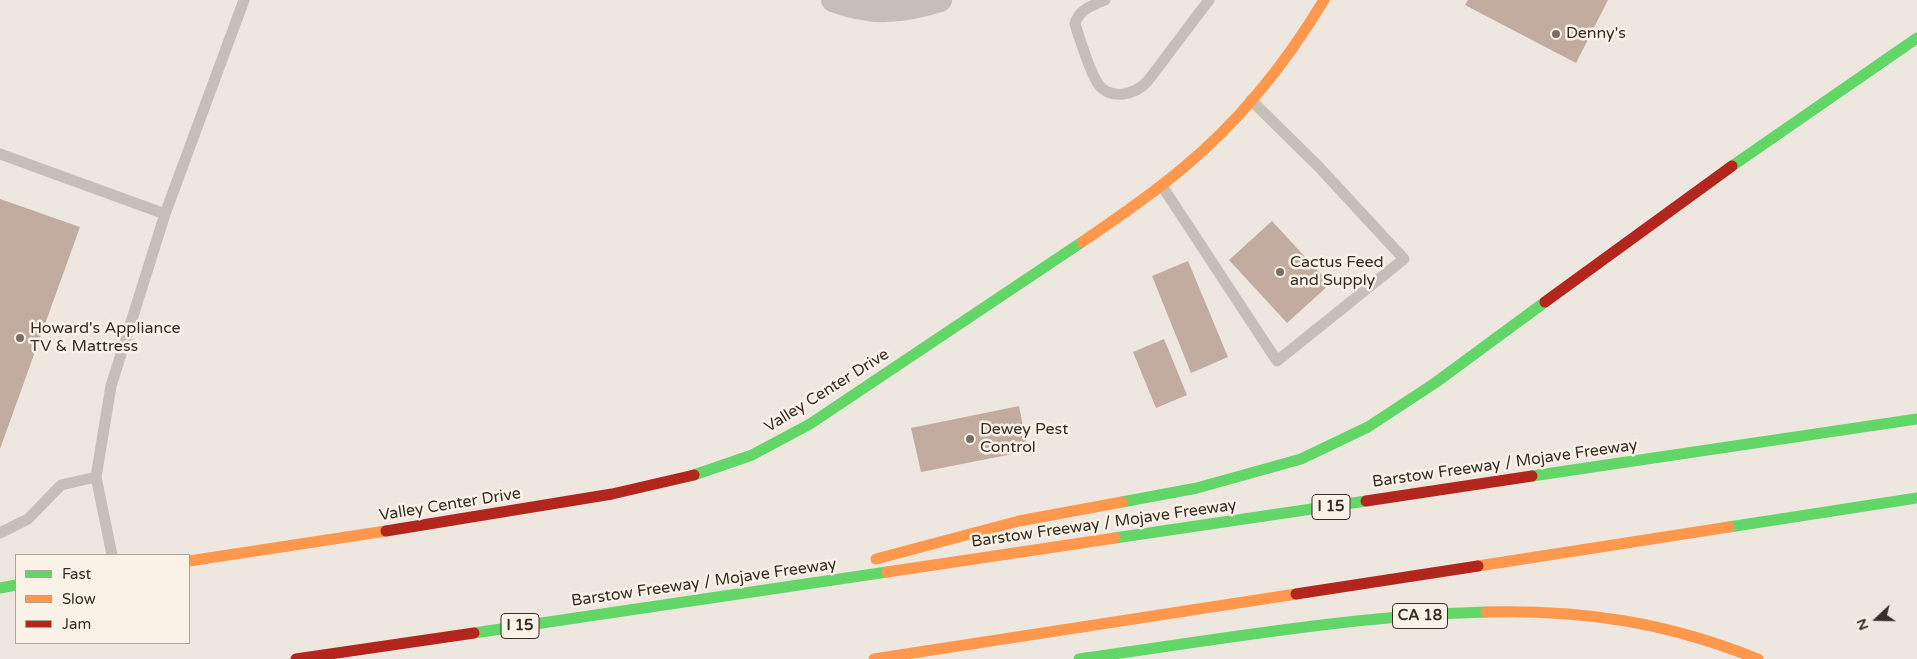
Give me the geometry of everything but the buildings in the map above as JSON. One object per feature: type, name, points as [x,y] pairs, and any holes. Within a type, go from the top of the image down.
[{"type":"main road","name":"Valley Center Drive","points":[[190,561],[335,540],[650,487],[724,466],[775,444],[837,407],[1162,186],[1213,142],[1251,100],[1287,58],[1324,0]]},
{"type":"main road","points":[[744,594],[1019,521],[1197,488],[1301,459],[1368,428],[1435,383],[1682,201],[1917,38]]},
{"type":"main road","name":"Barstow Freeway / Mojave Freeway","points":[[296,659],[1917,419]]},
{"type":"main road","points":[[874,659],[1917,498]]},
{"type":"main road","points":[[0,588],[15,585]]},
{"type":"main road","name":"CA 18","points":[[1079,659],[1353,622],[1438,615],[1520,612],[1562,613],[1640,622],[1689,633],[1758,659]]},
{"type":"street","points":[[833,0],[850,7],[884,11],[910,10],[940,0]]},
{"type":"lane","points":[[112,554],[96,477],[111,386],[166,214],[244,0]]},
{"type":"lane","points":[[1104,0],[1082,12],[1076,17],[1075,24],[1099,86],[1114,94],[1134,91],[1147,82],[1209,0]]},
{"type":"lane","points":[[1162,186],[1277,361],[1404,259],[1319,167],[1251,100]]},
{"type":"lane","points":[[0,154],[166,214]]},
{"type":"lane","points":[[0,533],[28,519],[61,485],[96,477]]},
{"type":"traffic: fast","points":[[1732,166],[1917,38]]},
{"type":"traffic: fast","points":[[694,475],[752,455],[810,424],[1082,242]]},
{"type":"traffic: fast","points":[[1122,502],[1197,488],[1301,459],[1368,427],[1435,383],[1545,302]]},
{"type":"traffic: fast","points":[[1532,476],[1917,419]]},
{"type":"traffic: fast","points":[[1729,527],[1917,498]]},
{"type":"traffic: fast","points":[[1115,538],[1366,501]]},
{"type":"traffic: fast","points":[[474,633],[887,572]]},
{"type":"traffic: fast","points":[[0,588],[15,585]]},
{"type":"traffic: fast","points":[[1079,659],[1231,637],[1384,618],[1486,612]]},
{"type":"traffic: slow","points":[[1082,242],[1158,188],[1224,131],[1278,68],[1324,0]]},
{"type":"traffic: slow","points":[[876,559],[1019,521],[1122,502]]},
{"type":"traffic: slow","points":[[1478,566],[1729,527]]},
{"type":"traffic: slow","points":[[190,561],[386,531]]},
{"type":"traffic: slow","points":[[887,572],[1115,538]]},
{"type":"traffic: slow","points":[[874,659],[1296,594]]},
{"type":"traffic: slow","points":[[1486,612],[1557,613],[1625,621],[1691,636],[1758,659]]},
{"type":"traffic: jam","points":[[1545,302],[1732,166]]},
{"type":"traffic: jam","points":[[386,531],[612,494],[694,475]]},
{"type":"traffic: jam","points":[[1366,501],[1532,476]]},
{"type":"traffic: jam","points":[[1296,594],[1478,566]]},
{"type":"traffic: jam","points":[[296,659],[474,633]]},
{"type":"place","name":"Denny's","points":[[1556,34]]},
{"type":"place","name":"Cactus Feed and Supply","points":[[1280,272]]},
{"type":"place","name":"Howard's Appliance TV & Mattress","points":[[20,338]]},
{"type":"place","name":"Dewey Pest Control","points":[[970,439]]}]
